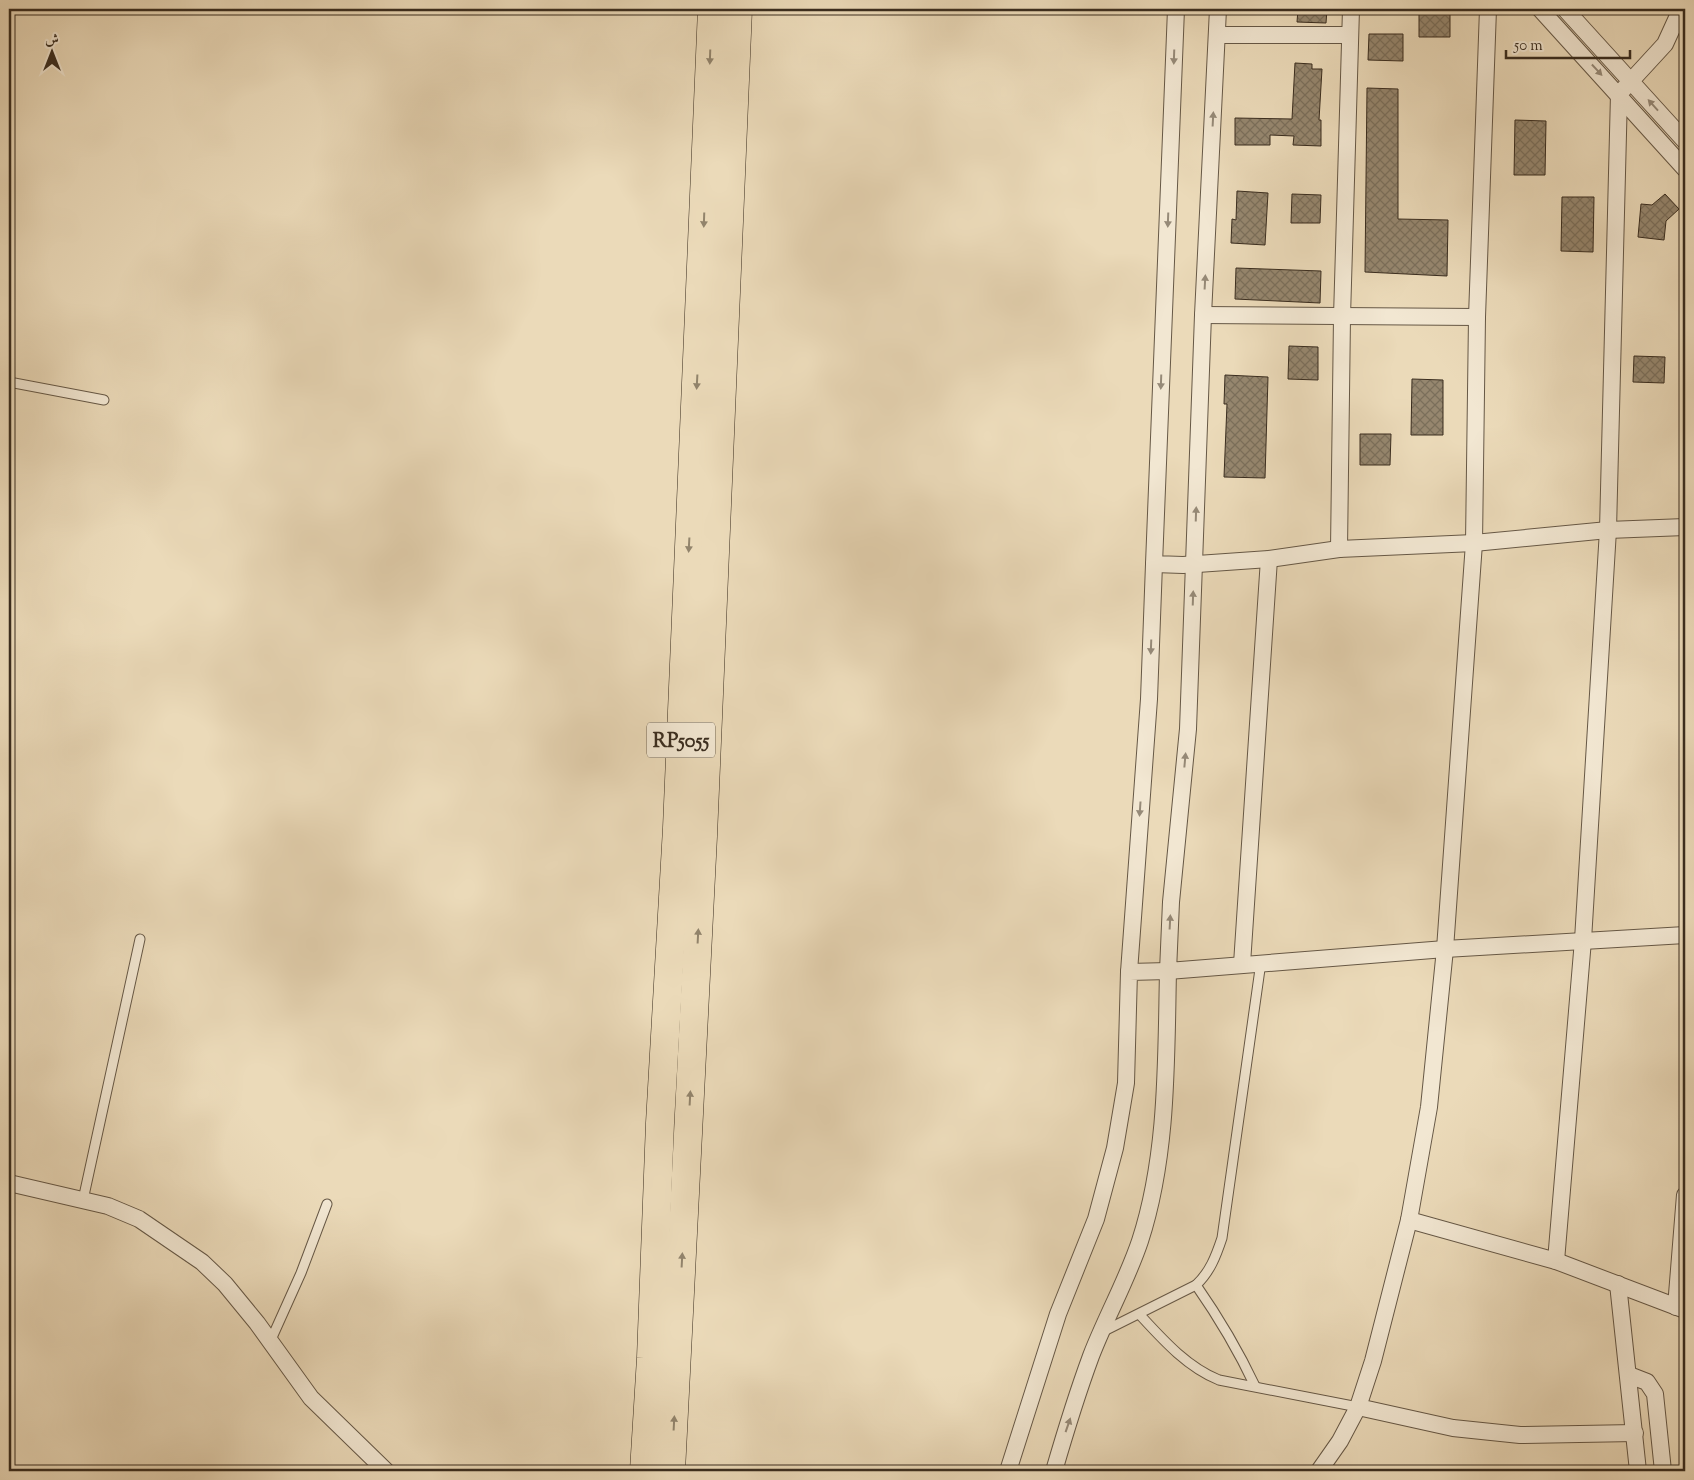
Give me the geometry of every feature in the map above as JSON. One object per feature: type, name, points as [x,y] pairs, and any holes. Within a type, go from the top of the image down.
[{"type":"highway","name":"RP5055","points":[[644,1471],[651,1358],[660,1123],[676,848],[712,9]]},
{"type":"highway","name":"RP5055","points":[[671,1471],[703,836],[738,9]]},
{"type":"street","points":[[1008,1471],[1058,1314],[1096,1219],[1113,1156],[1126,1083],[1129,972],[1149,699],[1176,9]]},
{"type":"street","points":[[1054,1471],[1092,1356],[1140,1242],[1159,1153],[1166,1079],[1171,902],[1188,728],[1203,315],[1218,9]]},
{"type":"street","points":[[1339,549],[1342,317],[1351,9]]},
{"type":"street","points":[[1319,1471],[1340,1441],[1358,1407],[1373,1361],[1408,1220],[1429,1107],[1445,949],[1474,542],[1477,317],[1488,9]]},
{"type":"street","points":[[1540,9],[1619,94],[1685,170]]},
{"type":"street","points":[[1565,9],[1685,141]]},
{"type":"street","points":[[1556,1261],[1583,940],[1608,530],[1619,94],[1665,44],[1681,9]]},
{"type":"street","points":[[1217,35],[1350,35]]},
{"type":"street","points":[[1203,315],[1477,317]]},
{"type":"street","points":[[1154,564],[1171,565],[1269,559],[1339,549],[1474,542],[1608,530],[1685,527]]},
{"type":"street","points":[[1242,964],[1269,559]]},
{"type":"street","points":[[1129,972],[1168,971],[1261,962],[1445,949],[1685,935]]},
{"type":"street","points":[[9,1183],[108,1206],[139,1219],[202,1262],[225,1284],[321,1409],[386,1471]]},
{"type":"street","points":[[1408,1220],[1556,1261],[1681,1308],[1685,1195]]},
{"type":"street","points":[[1618,1284],[1638,1471]]},
{"type":"street","points":[[1628,1375],[1647,1382],[1655,1394],[1663,1471]]},
{"type":"street","points":[[1358,1407],[1453,1428],[1511,1434],[1561,1436],[1635,1433]]},
{"type":"lane","points":[[9,382],[104,400]]},
{"type":"lane","points":[[83,1200],[140,940]]},
{"type":"lane","points":[[1102,1332],[1140,1315],[1196,1285],[1211,1267],[1222,1238],[1261,962]]},
{"type":"lane","points":[[270,1342],[301,1273],[327,1204]]},
{"type":"lane","points":[[1196,1285],[1222,1321],[1240,1353],[1255,1386]]},
{"type":"lane","points":[[1140,1315],[1175,1352],[1208,1375],[1358,1407]]},
{"type":"building","points":[[1298,9],[1327,9],[1326,23],[1297,22]]},
{"type":"building","points":[[1419,10],[1450,11],[1450,37],[1419,37]]},
{"type":"building","points":[[1369,34],[1403,34],[1403,61],[1368,60]]},
{"type":"building","points":[[1295,63],[1312,64],[1312,69],[1322,69],[1319,120],[1321,120],[1321,146],[1293,145],[1294,136],[1270,135],[1270,145],[1235,145],[1235,118],[1292,119]]},
{"type":"building","points":[[1367,88],[1398,89],[1398,219],[1448,220],[1447,276],[1365,272]]},
{"type":"building","points":[[1515,120],[1546,121],[1545,175],[1514,175]]},
{"type":"building","points":[[1237,191],[1268,193],[1265,245],[1231,243],[1232,219],[1236,220]]},
{"type":"building","points":[[1292,194],[1321,195],[1320,223],[1291,223]]},
{"type":"building","points":[[1665,194],[1679,209],[1666,221],[1664,240],[1638,237],[1641,204],[1652,205]]},
{"type":"building","points":[[1562,197],[1594,197],[1593,252],[1561,251]]},
{"type":"building","points":[[1236,268],[1321,271],[1320,303],[1235,299]]},
{"type":"building","points":[[1289,346],[1318,347],[1318,380],[1288,379]]},
{"type":"building","points":[[1634,356],[1665,357],[1664,383],[1633,382]]},
{"type":"building","points":[[1225,375],[1268,377],[1265,478],[1224,477],[1227,404],[1224,404]]},
{"type":"building","points":[[1412,379],[1443,380],[1443,435],[1411,435]]},
{"type":"building","points":[[1360,434],[1391,434],[1390,465],[1360,465]]}]
